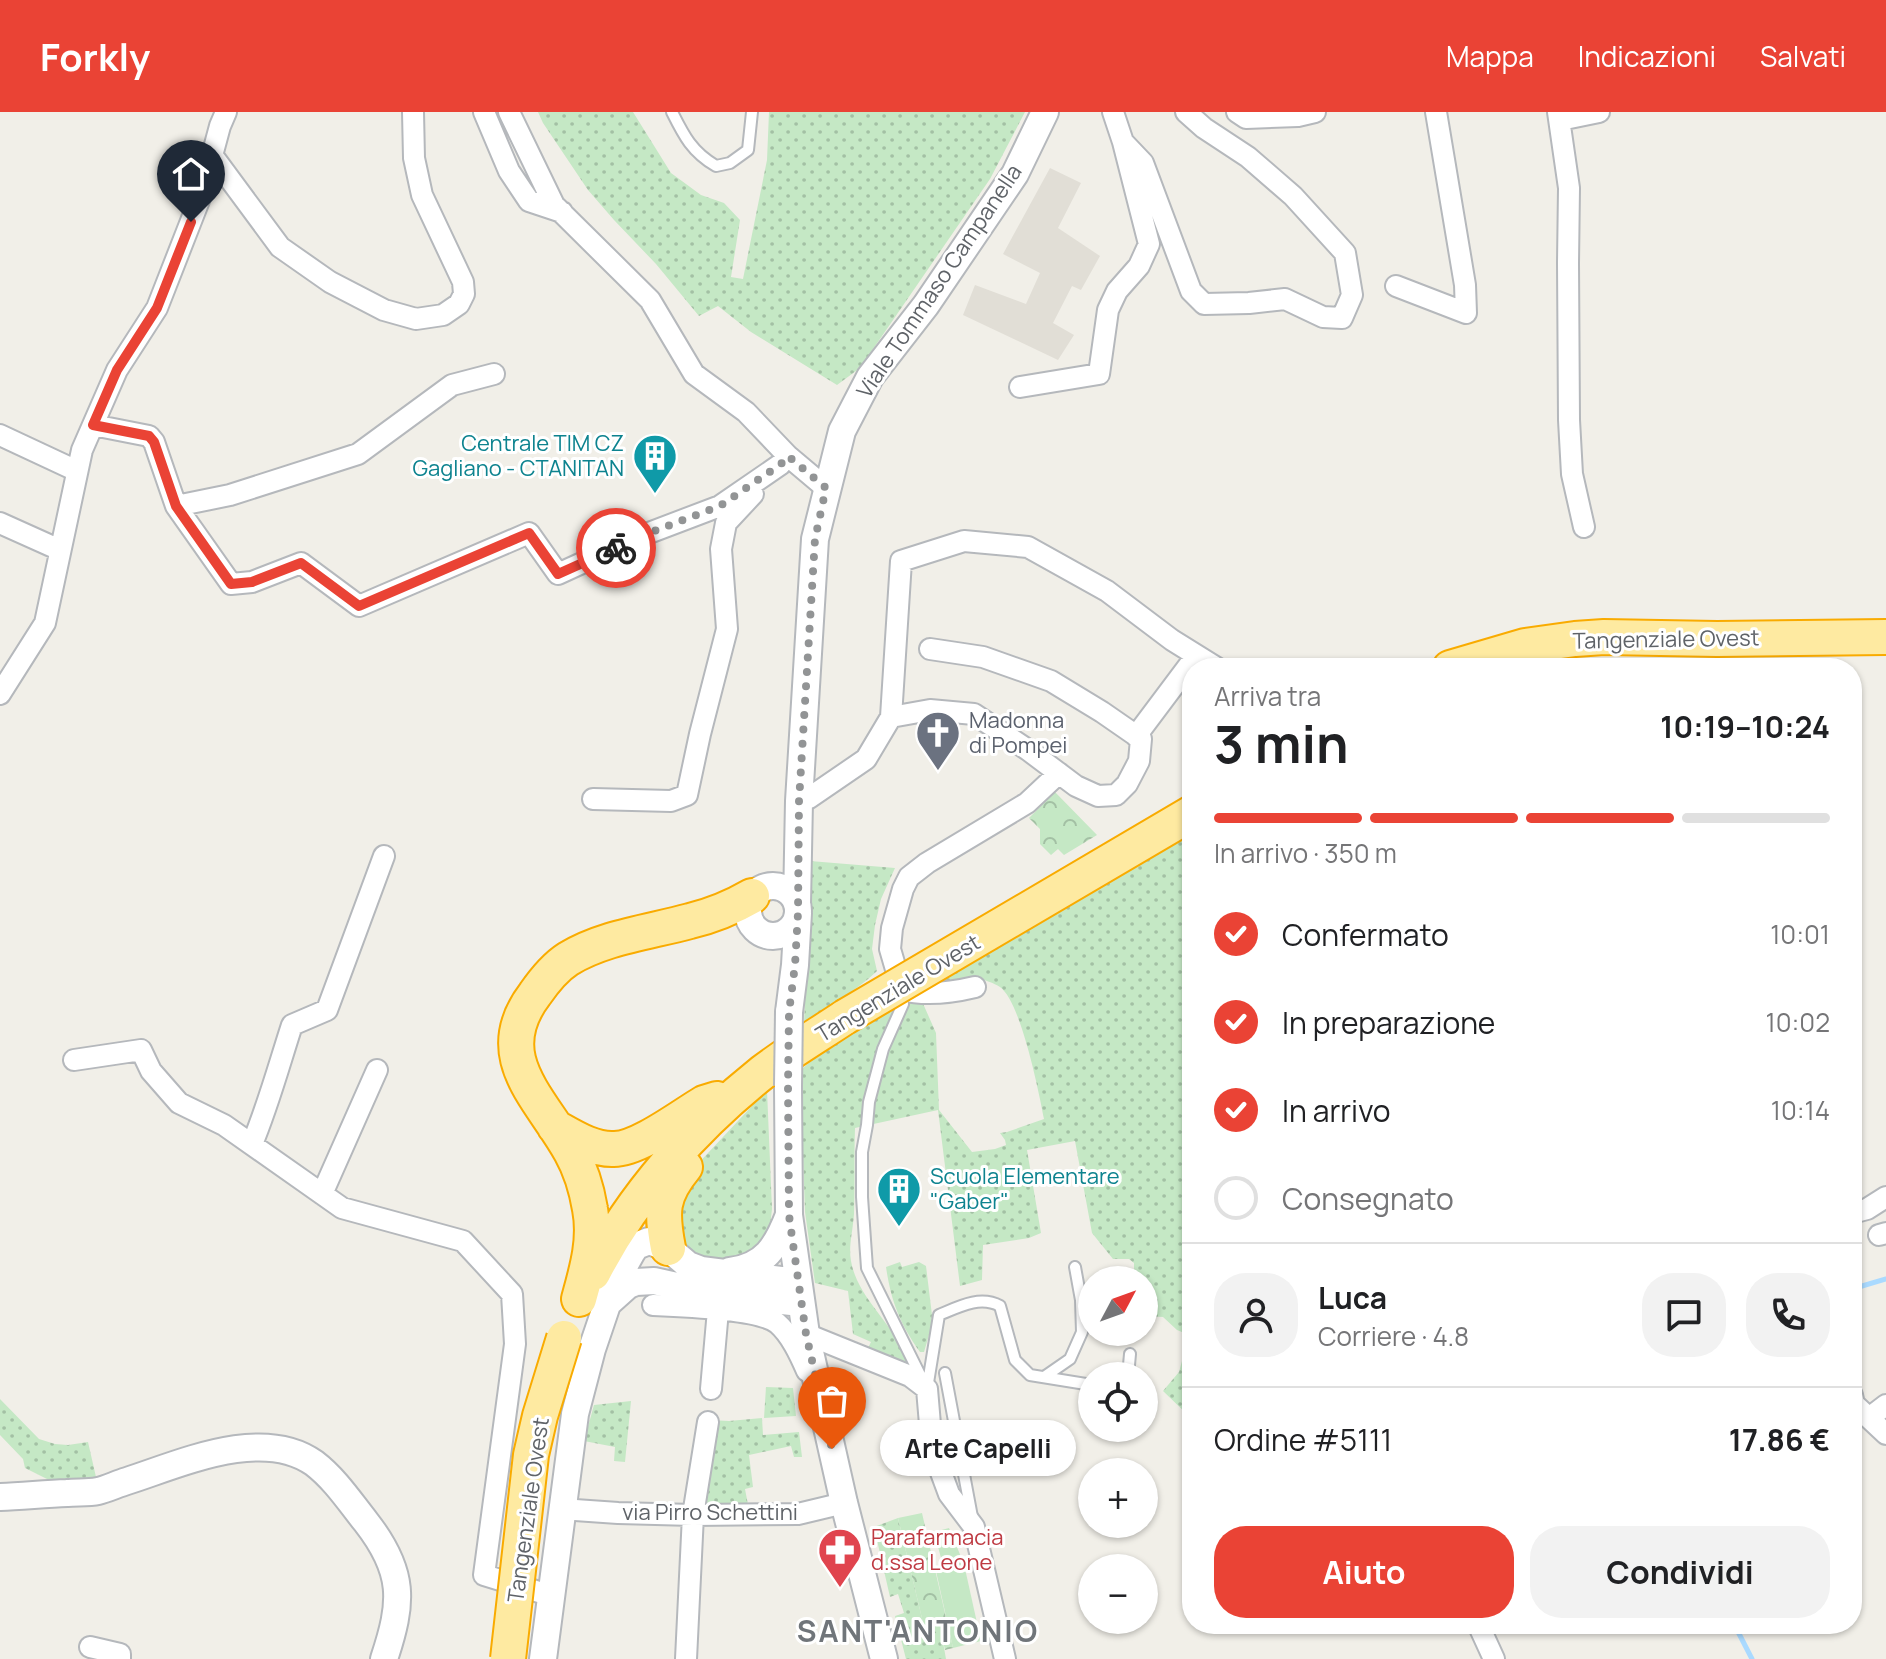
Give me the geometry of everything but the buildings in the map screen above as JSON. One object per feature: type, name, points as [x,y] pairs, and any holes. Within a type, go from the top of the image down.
[{"type":"highway","name":"Tangenziale Ovest","points":[[1484,658],[1525,646],[1604,637],[1886,637]]},
{"type":"highway","name":"Tangenziale Ovest","points":[[508,1659],[526,1491],[543,1404],[564,1338],[593,1301],[607,1247],[645,1190],[690,1140],[766,1070],[845,1017],[1182,819]]},
{"type":"highway","points":[[593,1301],[590,1210],[572,1153],[534,1098],[520,1070],[518,1026],[528,1003],[554,970],[569,959],[616,940],[694,920],[735,922],[757,910]]},
{"type":"highway","points":[[555,1127],[591,1145],[616,1149],[632,1145],[704,1103],[740,1091]]},
{"type":"highway","points":[[668,1248],[664,1216],[667,1194],[673,1182],[711,1139],[740,1091]]},
{"type":"street","points":[[0,694],[45,623],[82,450],[117,370],[157,308],[202,193],[226,112]]},
{"type":"street","points":[[212,155],[280,247],[305,265],[384,310],[416,319],[443,315],[459,304],[464,294],[463,282],[422,195],[414,158],[413,112]]},
{"type":"street","points":[[484,112],[509,171],[529,201],[562,212]]},
{"type":"street","points":[[509,112],[554,205],[650,300],[694,374],[746,412],[784,460],[826,488]]},
{"type":"street","name":"Viale Tommaso Campanella","points":[[884,1659],[844,1503],[806,1334],[789,1215],[789,1012],[795,965],[799,801],[815,539],[842,431],[870,377],[926,305],[1015,174],[1045,112]]},
{"type":"street","points":[[1020,387],[1099,374],[1108,310],[1117,291],[1139,266],[1149,244],[1113,112]]},
{"type":"street","points":[[1123,142],[1143,163],[1191,291],[1204,304],[1285,299],[1323,317],[1342,318],[1352,295],[1345,253],[1293,196],[1248,157],[1186,112]]},
{"type":"street","points":[[1237,112],[1246,118],[1298,116],[1315,112]]},
{"type":"street","points":[[1396,286],[1466,313],[1465,285],[1436,112]]},
{"type":"street","points":[[1584,527],[1572,474],[1569,420],[1569,188],[1559,116],[1599,112]]},
{"type":"street","points":[[176,506],[230,495],[358,454],[452,385],[494,374]]},
{"type":"street","points":[[93,425],[149,436],[154,442],[176,506],[231,584],[252,582],[301,563],[359,606],[529,533],[558,574],[641,536],[720,506],[784,460]]},
{"type":"street","points":[[0,435],[77,471]]},
{"type":"street","points":[[593,799],[671,801],[687,795],[727,629],[721,549],[726,523],[784,460]]},
{"type":"street","points":[[0,523],[60,550]]},
{"type":"street","points":[[799,801],[809,798],[866,759],[891,717],[901,561],[964,541],[1028,547],[1107,591],[1200,658]]},
{"type":"street","points":[[891,717],[930,710],[974,714],[1076,786],[1098,796],[1116,795],[1127,784],[1139,761],[1141,739],[1102,712],[1051,681],[983,657],[930,649]]},
{"type":"street","points":[[1136,736],[1182,675]]},
{"type":"street","points":[[975,987],[954,993],[917,994],[902,990],[890,949],[892,928],[903,889],[909,877],[927,863],[1027,803],[1059,773]]},
{"type":"street","name":"Viale Tommaso Campanella","points":[[789,1012],[775,952],[757,910],[784,866],[799,832]]},
{"type":"street","points":[[252,1144],[292,1025],[327,1010],[384,856]]},
{"type":"street","points":[[772,885],[787,890],[798,908],[796,921],[791,928],[776,936],[757,910],[772,885]]},
{"type":"street","points":[[74,1060],[141,1050],[151,1071],[179,1103],[224,1125],[342,1208],[463,1241],[512,1294],[515,1344],[484,1575],[552,1596]]},
{"type":"street","points":[[322,1194],[377,1070]]},
{"type":"street","points":[[1862,1210],[1886,1197]]},
{"type":"street","points":[[715,1273],[747,1269],[759,1262],[777,1242],[789,1215]]},
{"type":"street","points":[[543,1659],[575,1414],[592,1349],[593,1301],[614,1284],[636,1246],[649,1241],[668,1248],[688,1265],[799,1292]]},
{"type":"street","points":[[653,1293],[659,1278],[668,1269],[668,1248]]},
{"type":"street","points":[[593,1301],[636,1282],[653,1293],[689,1307],[762,1316],[778,1324],[797,1350],[821,1400]]},
{"type":"street","points":[[653,1293],[764,1299],[799,1292]]},
{"type":"street","points":[[764,1299],[792,1319],[806,1334],[910,1376],[927,1389],[932,1448],[949,1494],[974,1527],[1005,1659]]},
{"type":"street","points":[[711,1389],[718,1310]]},
{"type":"street","points":[[1869,1418],[1886,1405]]},
{"type":"street","points":[[1862,1411],[1886,1434]]},
{"type":"street","points":[[686,1659],[693,1515],[708,1422]]},
{"type":"street","points":[[0,1497],[98,1491],[200,1457],[236,1449],[268,1447],[297,1454],[311,1461],[339,1487],[379,1538],[391,1561],[398,1590],[398,1606],[384,1659]]},
{"type":"street","name":"via Pirro Schettini","points":[[575,1510],[693,1515],[798,1514],[844,1503]]},
{"type":"street","points":[[1483,1634],[1494,1659]]},
{"type":"street","points":[[90,1647],[120,1654],[120,1659]]},
{"type":"lane","points":[[672,112],[700,157],[716,166],[730,163],[748,150],[752,112]]},
{"type":"lane","points":[[902,990],[903,1004],[883,1049],[869,1102],[862,1152],[862,1197],[867,1268],[927,1389]]},
{"type":"lane","points":[[1044,1377],[1070,1359],[1082,1332],[1081,1300],[1075,1267]]},
{"type":"lane","points":[[927,1389],[939,1315],[964,1304],[990,1301],[1000,1306],[1015,1360],[1030,1375],[1078,1383]]},
{"type":"lane","points":[[1129,1362],[1130,1354]]},
{"type":"lane","points":[[945,1373],[974,1527]]},
{"type":"shaded area","points":[[1050,168],[1081,183],[1058,228],[1100,256],[1081,290],[1072,286],[1053,323],[1074,335],[1058,360],[963,315],[975,285],[1026,304],[1040,273],[1003,254]]},
{"type":"green space","points":[[538,112],[633,112],[671,173],[701,195],[724,203],[740,220],[731,277],[743,279],[767,160],[769,112],[1025,112],[990,179],[860,368],[837,385],[751,332],[718,306],[699,316],[588,190]]},
{"type":"green space","points":[[1055,792],[1097,835],[1064,855],[1058,849],[1051,855],[1040,844],[1040,829],[1029,818]]},
{"type":"green space","points":[[1182,828],[1182,1332],[1163,1317],[1158,1317],[1158,1266],[1134,1266],[1129,1259],[1113,1259],[1092,1233],[1075,1141],[1027,1150],[1041,1233],[1029,1238],[983,1245],[982,1280],[960,1286],[938,1110],[855,1128],[851,1262],[863,1291],[904,1352],[907,1366],[866,1352],[871,1342],[853,1334],[848,1291],[815,1283],[805,1212],[803,1068],[830,1045],[905,995],[921,999],[936,1033],[939,1110],[972,1152],[1006,1145],[1000,1133],[1044,1119],[1028,1049],[1008,996],[1000,987],[977,977],[967,982],[934,987],[921,982]]},
{"type":"green space","points":[[810,861],[895,868],[881,899],[875,925],[872,949],[877,971],[804,1025]]},
{"type":"green space","points":[[767,1090],[772,1209],[769,1235],[746,1262],[703,1263],[679,1243],[678,1185]]},
{"type":"green space","points":[[900,1262],[902,1267],[919,1262],[926,1266],[932,1315],[924,1352],[920,1352],[907,1332],[891,1291],[886,1267]]},
{"type":"green space","points":[[1182,1361],[1182,1409],[1163,1391],[1179,1372]]},
{"type":"green space","points":[[766,1387],[793,1388],[796,1416],[764,1418]]},
{"type":"green space","points":[[0,1399],[39,1439],[68,1445],[88,1442],[96,1477],[51,1481],[25,1468],[23,1459],[0,1435]]},
{"type":"green space","points":[[631,1401],[625,1462],[614,1461],[615,1447],[584,1441],[594,1405]]},
{"type":"green space","points":[[762,1418],[763,1435],[799,1432],[802,1457],[794,1457],[791,1446],[749,1455],[753,1487],[745,1489],[749,1510],[700,1510],[710,1420]]},
{"type":"green space","points":[[922,1513],[953,1648],[945,1650],[941,1632],[926,1635],[898,1518]]},
{"type":"green space","points":[[898,1518],[926,1635],[941,1631],[946,1659],[906,1659],[895,1616],[904,1613],[898,1594],[890,1597],[874,1527]]},
{"type":"green space","points":[[949,1528],[964,1564],[944,1569],[934,1532]]},
{"type":"green space","points":[[964,1564],[981,1641],[953,1648],[936,1571]]},
{"type":"waterway","points":[[1862,1286],[1886,1279]]},
{"type":"waterway","points":[[1739,1634],[1752,1659]]},
{"type":"way so far","points":[[616,548],[720,506],[788,456],[826,488],[815,539],[799,801],[798,913],[789,1012],[788,1086],[789,1215],[797,1282],[832,1449]]},
{"type":"place","name":"Centrale TIM CZ Gagliano - CTANITAN","points":[[655,495]]},
{"type":"place","name":"Madonna di Pompei","points":[[938,772]]},
{"type":"place","name":"Scuola Elementare \"Gaber\"","points":[[899,1228]]},
{"type":"place","name":"Arte Capelli","points":[[832,1449]]},
{"type":"place","name":"Parafarmacia d.ssa Leone","points":[[840,1589]]},
{"type":"district","name":"SANT'ANTONIO","points":[[918,1632]]},
{"type":"route","points":[[191,222],[157,308],[117,370],[93,425],[149,436],[154,442],[176,506],[231,584],[252,582],[301,563],[359,606],[529,533],[558,574],[616,548]]}]
